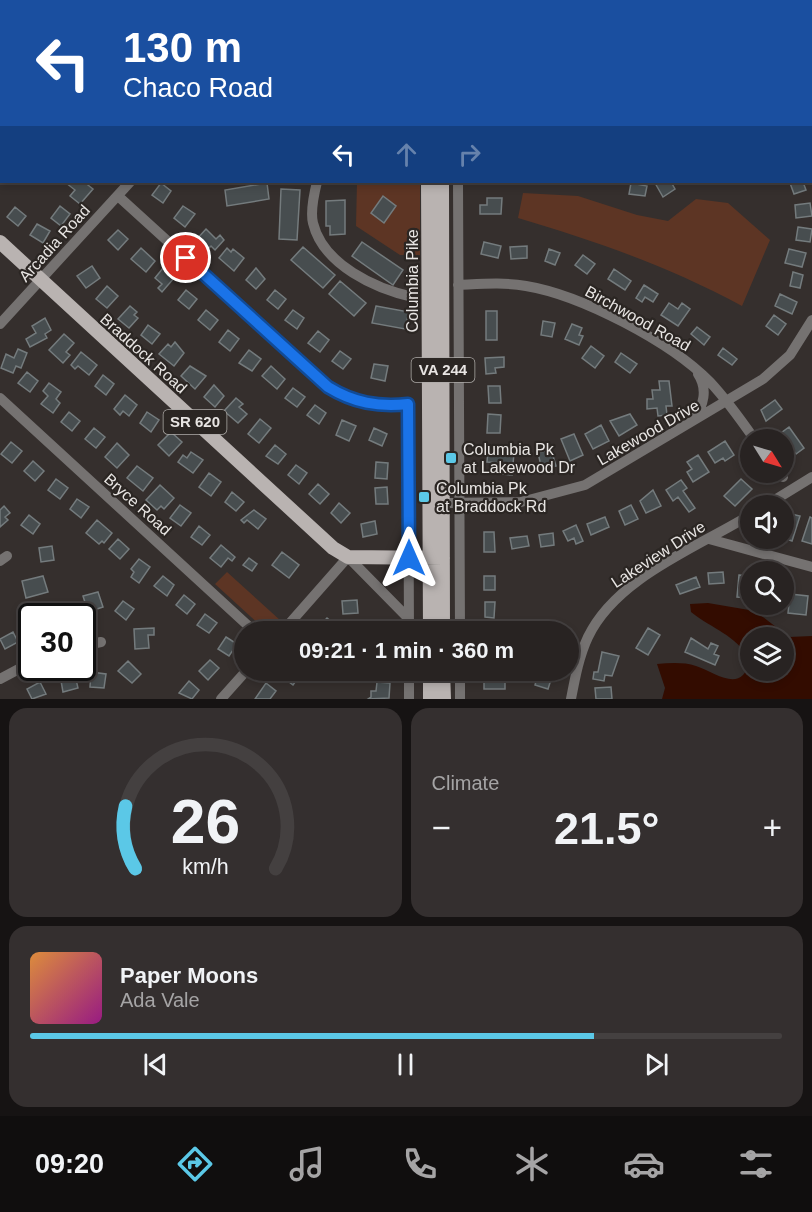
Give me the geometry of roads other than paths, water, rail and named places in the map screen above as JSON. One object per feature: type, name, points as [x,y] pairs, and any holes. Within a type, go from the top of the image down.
[{"type":"main road","name":"Columbia Pike","points":[[428,183],[436,503]]},
{"type":"main road","name":"Columbia Pike","points":[[431,621],[436,558],[442,183]]},
{"type":"main road","name":"Braddock Road","points":[[0,242],[333,548],[348,557]]},
{"type":"main road","points":[[348,557],[436,558]]},
{"type":"main road","name":"Columbia Pike","points":[[436,558],[442,621]]},
{"type":"main road","points":[[430,681],[430,699]]},
{"type":"main road","points":[[443,681],[444,699]]},
{"type":"street","name":"Arcadia Road","points":[[0,324],[129,183]]},
{"type":"street","points":[[317,183],[313,223],[326,248],[362,280],[387,291],[407,292]]},
{"type":"street","points":[[458,183],[460,621]]},
{"type":"street","points":[[118,196],[328,387],[353,400],[368,404],[408,404],[409,619]]},
{"type":"street","name":"Birchwood Road","points":[[458,285],[524,285],[566,296],[616,319],[695,369],[727,402],[747,429]]},
{"type":"street","name":"Lakewood Drive","points":[[436,503],[521,502],[568,492],[611,472],[727,402],[778,367],[800,342],[812,320]]},
{"type":"street","name":"Birchwood Road","points":[[684,428],[698,414],[702,405],[704,384],[695,369]]},
{"type":"street","name":"Bryce Road","points":[[0,398],[243,621]]},
{"type":"street","points":[[783,495],[812,477]]},
{"type":"street","name":"Lakeview Drive","points":[[571,699],[587,639],[608,606],[643,578],[740,521]]},
{"type":"street","points":[[709,539],[812,567]]},
{"type":"street","points":[[292,621],[348,557]]},
{"type":"street","name":"Braddock Road","points":[[348,557],[409,619]]},
{"type":"street","points":[[96,643],[101,642]]},
{"type":"street","points":[[0,680],[18,670]]},
{"type":"street","points":[[221,699],[237,681]]},
{"type":"street","points":[[409,681],[409,699]]},
{"type":"street","points":[[460,681],[460,699]]},
{"type":"place","name":"Columbia Pk at Lakewood Dr","points":[[451,458]]},
{"type":"place","name":"Columbia Pk at Braddock Rd","points":[[424,497]]}]
